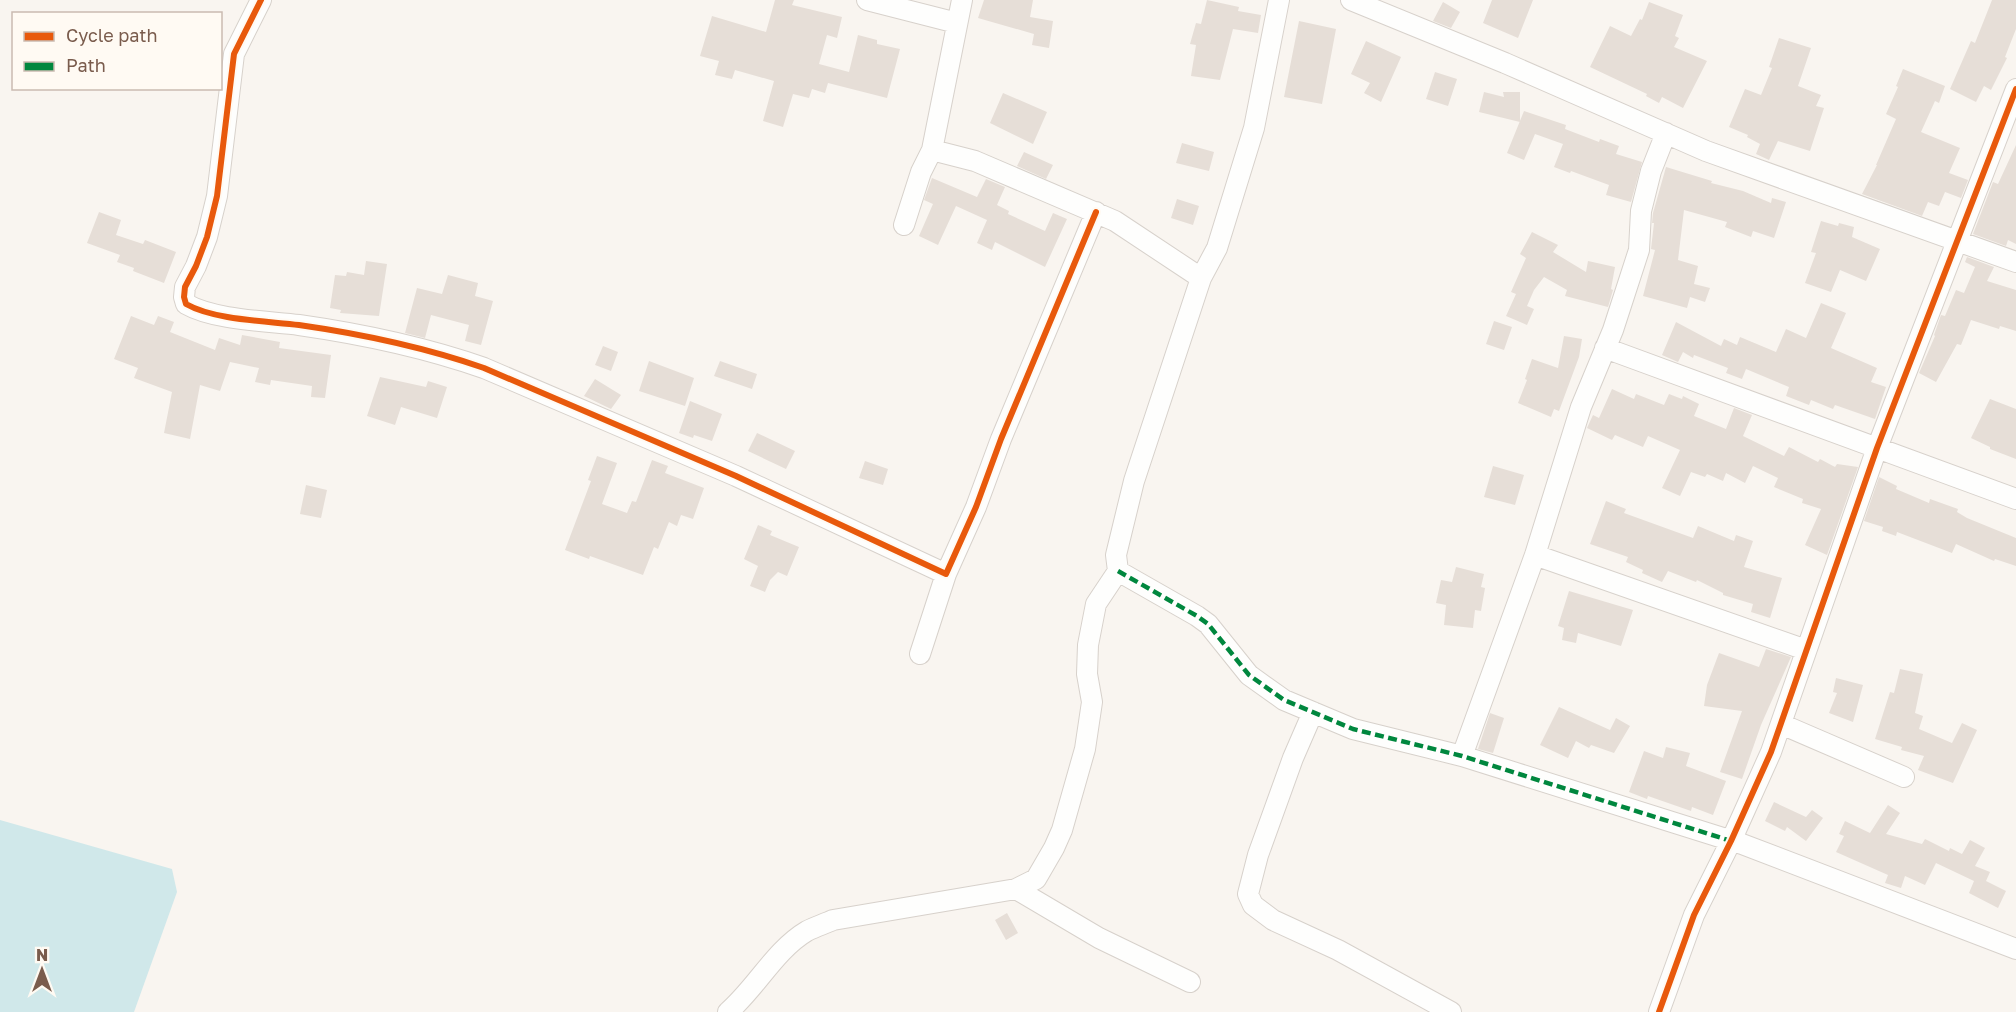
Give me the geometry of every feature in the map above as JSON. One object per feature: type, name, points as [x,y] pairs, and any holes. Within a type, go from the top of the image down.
[{"type":"street","points":[[261,0],[234,54],[217,196],[207,237],[185,287],[186,304],[195,309],[228,316],[382,340],[445,354],[484,368],[736,476],[946,574]]},
{"type":"street","points":[[867,0],[957,23]]},
{"type":"street","points":[[904,225],[921,172],[932,150],[962,0]]},
{"type":"street","points":[[729,1012],[787,947],[807,932],[833,920],[1016,889],[1036,879],[1049,858],[1062,830],[1085,749],[1092,702],[1087,674],[1088,645],[1096,604],[1118,571],[1116,555],[1134,481],[1201,278],[1217,248],[1254,128],[1279,0]]},
{"type":"street","points":[[1351,0],[1505,63],[1706,151],[2016,262]]},
{"type":"street","points":[[1659,1012],[1694,915],[1731,841],[1771,752],[1877,449],[2016,89]]},
{"type":"street","points":[[1462,756],[1535,555],[1581,407],[1605,348],[1639,250],[1641,211],[1651,171],[1666,133]]},
{"type":"street","points":[[932,150],[975,161],[1115,220],[1201,278]]},
{"type":"street","points":[[920,654],[946,574],[976,507],[1001,439],[1096,212]]},
{"type":"street","points":[[1605,348],[2016,499]]},
{"type":"street","points":[[1535,555],[1806,650]]},
{"type":"street","points":[[1118,571],[1208,624],[1249,675],[1284,700],[1353,729],[1462,756],[1731,841],[2016,949]]},
{"type":"street","points":[[1313,712],[1293,758],[1258,855],[1248,894],[1253,904],[1274,920],[1338,950],[1451,1012]]},
{"type":"street","points":[[1781,724],[1904,777]]},
{"type":"street","points":[[1016,889],[1099,938],[1190,982]]},
{"type":"water","points":[[0,820],[172,869],[177,892],[134,1012],[0,1012]]},
{"type":"building","points":[[775,0],[794,0],[792,5],[842,17],[837,38],[827,35],[819,64],[849,72],[858,35],[877,40],[877,44],[900,49],[887,98],[828,83],[825,93],[812,89],[809,98],[793,94],[783,127],[763,121],[774,81],[735,70],[732,79],[715,75],[719,61],[700,56],[712,16],[766,32]]},
{"type":"building","points":[[984,0],[1033,0],[1030,17],[1053,21],[1049,48],[1032,45],[1034,34],[978,18]]},
{"type":"building","points":[[1207,0],[1239,7],[1238,11],[1261,15],[1258,33],[1233,29],[1220,80],[1191,76],[1196,45],[1190,44],[1196,23],[1201,24]]},
{"type":"building","points":[[1492,0],[1533,0],[1518,38],[1483,23]]},
{"type":"building","points":[[1992,0],[2016,0],[2016,29],[2005,57],[2007,58],[1991,90],[1984,86],[1976,102],[1950,89],[1971,41],[1975,43]]},
{"type":"building","points":[[1443,2],[1460,12],[1451,28],[1433,21]]},
{"type":"building","points":[[1649,2],[1683,15],[1675,36],[1679,38],[1674,47],[1707,61],[1683,108],[1662,97],[1659,103],[1646,96],[1647,94],[1590,67],[1610,26],[1631,36],[1640,19],[1642,20]]},
{"type":"building","points":[[1299,21],[1336,29],[1322,104],[1284,97]]},
{"type":"building","points":[[1779,38],[1811,48],[1798,86],[1821,95],[1816,106],[1824,108],[1810,151],[1778,141],[1769,160],[1756,154],[1760,144],[1747,137],[1748,135],[1729,127],[1745,89],[1761,95],[1772,68],[1769,67]]},
{"type":"building","points":[[1366,41],[1401,57],[1381,102],[1364,93],[1370,83],[1351,74]]},
{"type":"building","points":[[1903,69],[1945,86],[1939,103],[1935,101],[1921,132],[1960,148],[1949,173],[1968,180],[1961,198],[1945,192],[1939,206],[1928,202],[1922,216],[1862,194],[1896,119],[1886,114]]},
{"type":"building","points":[[1435,72],[1457,79],[1448,106],[1426,99]]},
{"type":"building","points":[[1484,92],[1504,97],[1503,92],[1520,92],[1520,122],[1479,112]]},
{"type":"building","points":[[1003,93],[1047,112],[1033,144],[990,123]]},
{"type":"building","points":[[1524,111],[1566,125],[1565,129],[1599,142],[1600,139],[1619,146],[1616,154],[1642,162],[1631,202],[1606,195],[1609,185],[1554,167],[1563,144],[1535,134],[1524,160],[1507,153]]},
{"type":"building","points":[[1182,143],[1214,152],[1209,171],[1176,163]]},
{"type":"building","points":[[2016,145],[2016,244],[2008,240],[2006,246],[1973,234],[1993,182],[1998,184]]},
{"type":"building","points":[[1024,152],[1053,165],[1046,179],[1017,166]]},
{"type":"building","points":[[1666,167],[1712,181],[1711,183],[1743,191],[1771,203],[1772,198],[1786,202],[1774,238],[1753,231],[1751,237],[1725,227],[1727,222],[1684,210],[1678,260],[1698,266],[1694,284],[1710,288],[1705,302],[1690,297],[1687,308],[1643,296],[1655,250],[1651,249],[1653,213]]},
{"type":"building","points":[[932,178],[977,197],[986,179],[1005,187],[997,205],[1009,211],[1008,214],[1045,231],[1053,213],[1067,219],[1045,267],[995,242],[992,250],[977,243],[987,220],[956,206],[938,245],[919,236],[933,204],[924,200]]},
{"type":"building","points":[[1177,199],[1199,206],[1193,225],[1171,218]]},
{"type":"building","points":[[99,212],[121,220],[116,235],[143,244],[145,240],[176,252],[164,283],[117,262],[120,255],[87,243]]},
{"type":"building","points":[[1821,221],[1838,226],[1839,223],[1854,227],[1852,237],[1880,249],[1866,281],[1840,270],[1831,292],[1805,283],[1816,253],[1811,252]]},
{"type":"building","points":[[1532,232],[1558,245],[1553,252],[1586,272],[1588,261],[1615,267],[1611,289],[1613,290],[1608,307],[1565,296],[1567,290],[1544,277],[1534,290],[1527,306],[1534,309],[1527,325],[1506,316],[1516,294],[1511,292],[1526,258],[1520,254]]},
{"type":"building","points":[[1967,257],[1994,267],[1987,281],[2016,290],[2016,331],[2000,326],[1999,329],[1971,320],[1961,345],[1957,344],[1936,382],[1919,373],[1935,336],[1941,315],[1945,316],[1956,290],[1964,293],[1975,267],[1965,262]]},
{"type":"building","points":[[366,261],[387,264],[379,316],[340,313],[341,310],[330,308],[335,275],[346,276],[347,272],[364,275]]},
{"type":"building","points":[[448,275],[478,283],[475,296],[493,301],[481,345],[465,341],[469,325],[431,315],[425,338],[405,333],[417,288],[442,294]]},
{"type":"building","points":[[1821,303],[1846,313],[1831,348],[1877,368],[1871,382],[1886,387],[1875,419],[1835,405],[1833,409],[1811,400],[1809,405],[1786,396],[1789,387],[1746,369],[1742,379],[1726,373],[1728,368],[1694,355],[1693,358],[1683,352],[1678,362],[1662,355],[1676,322],[1721,346],[1724,339],[1737,345],[1740,337],[1776,352],[1786,329],[1806,338]]},
{"type":"building","points":[[131,316],[154,325],[158,316],[174,322],[170,332],[215,350],[219,338],[240,345],[242,335],[280,342],[279,348],[331,355],[325,398],[311,397],[312,386],[271,380],[270,385],[255,382],[259,368],[230,362],[220,391],[200,385],[190,439],[164,433],[172,392],[134,378],[138,368],[114,359]]},
{"type":"building","points":[[1494,321],[1512,327],[1504,350],[1486,344]]},
{"type":"building","points":[[1564,336],[1582,339],[1579,357],[1559,411],[1554,409],[1551,417],[1518,403],[1532,359],[1558,368]]},
{"type":"building","points":[[603,346],[618,352],[611,371],[595,365]]},
{"type":"building","points":[[649,361],[694,378],[685,406],[639,391]]},
{"type":"building","points":[[720,361],[757,374],[752,389],[714,376]]},
{"type":"building","points":[[380,377],[426,387],[428,381],[447,387],[437,418],[401,407],[395,425],[367,416]]},
{"type":"building","points":[[595,379],[621,395],[611,409],[584,396]]},
{"type":"building","points":[[1612,389],[1634,399],[1636,394],[1664,405],[1669,394],[1682,399],[1683,396],[1699,404],[1694,416],[1726,429],[1734,408],[1752,415],[1743,436],[1784,456],[1789,447],[1818,462],[1820,459],[1835,467],[1837,464],[1858,467],[1827,555],[1805,545],[1821,509],[1802,503],[1803,499],[1774,487],[1778,478],[1753,466],[1745,483],[1726,473],[1723,481],[1707,474],[1705,477],[1691,472],[1680,496],[1662,488],[1680,450],[1648,436],[1643,447],[1615,435],[1612,440],[1587,428],[1593,415],[1599,418]]},
{"type":"building","points":[[1990,399],[2016,409],[2016,459],[1990,449],[1971,438]]},
{"type":"building","points":[[690,401],[722,414],[712,441],[679,433]]},
{"type":"building","points":[[757,433],[795,451],[786,469],[748,451]]},
{"type":"building","points":[[597,456],[617,463],[602,504],[627,513],[632,501],[636,502],[652,460],[668,466],[665,473],[704,488],[693,519],[681,515],[677,526],[669,522],[658,549],[654,547],[643,575],[590,556],[589,559],[565,550],[591,481],[588,480]]},
{"type":"building","points":[[865,461],[888,469],[883,485],[859,478]]},
{"type":"building","points":[[1493,466],[1524,475],[1515,505],[1484,497]]},
{"type":"building","points":[[1879,477],[1897,486],[1896,489],[1929,503],[1930,499],[1958,509],[1957,512],[1967,518],[2016,538],[2016,566],[1995,559],[1994,561],[1956,544],[1952,553],[1897,532],[1896,536],[1882,531],[1883,527],[1864,521]]},
{"type":"building","points":[[306,485],[327,490],[321,518],[300,514]]},
{"type":"building","points":[[1606,501],[1626,509],[1624,513],[1693,538],[1698,526],[1734,541],[1736,535],[1753,541],[1744,567],[1782,578],[1770,618],[1751,612],[1753,604],[1723,595],[1697,580],[1696,582],[1668,571],[1662,582],[1642,573],[1643,570],[1626,562],[1628,557],[1590,544]]},
{"type":"building","points":[[758,525],[772,531],[770,535],[799,547],[787,576],[778,572],[770,580],[765,592],[750,586],[758,566],[744,559]]},
{"type":"building","points":[[1456,567],[1484,574],[1481,587],[1485,588],[1481,611],[1475,610],[1473,628],[1444,625],[1446,605],[1436,603],[1441,580],[1452,582]]},
{"type":"building","points":[[1569,591],[1633,610],[1621,646],[1578,633],[1576,643],[1562,640],[1564,628],[1558,626]]},
{"type":"building","points":[[1766,649],[1791,657],[1761,725],[1742,779],[1720,772],[1742,711],[1704,706],[1707,685],[1719,653],[1759,667]]},
{"type":"building","points":[[1900,669],[1923,674],[1915,713],[1923,716],[1919,729],[1952,743],[1962,723],[1977,730],[1953,783],[1918,770],[1924,756],[1901,750],[1902,747],[1875,739],[1890,692],[1894,693]]},
{"type":"building","points":[[1836,678],[1863,685],[1853,722],[1829,713],[1837,693],[1833,692]]},
{"type":"building","points":[[1559,707],[1610,730],[1616,718],[1630,726],[1614,753],[1591,745],[1589,748],[1576,741],[1568,758],[1540,745]]},
{"type":"building","points":[[1490,713],[1504,718],[1493,753],[1478,749]]},
{"type":"building","points":[[1666,747],[1690,753],[1686,766],[1726,781],[1713,815],[1692,807],[1691,811],[1629,792],[1644,751],[1663,758]]},
{"type":"building","points":[[1774,802],[1806,817],[1812,810],[1823,818],[1806,841],[1787,827],[1785,831],[1765,821]]},
{"type":"building","points":[[1888,805],[1900,813],[1886,834],[1922,844],[1925,839],[1949,851],[1950,848],[1962,854],[1970,840],[1985,848],[1975,866],[1990,872],[1986,881],[2006,891],[1998,908],[1969,893],[1974,881],[1936,863],[1925,885],[1905,876],[1901,888],[1885,883],[1888,875],[1836,852],[1844,836],[1839,834],[1845,821],[1870,833]]},
{"type":"building","points":[[1007,913],[1018,933],[1006,940],[995,920]]},
{"type":"marked path","points":[[1118,571],[1208,624],[1249,675],[1284,700],[1353,729],[1462,756],[1731,841]]},
{"type":"cycle path","points":[[261,0],[234,54],[217,196],[207,237],[185,287],[186,304],[225,317],[299,325],[393,342],[484,368],[736,476],[946,574],[976,507],[1001,439],[1096,212]]},
{"type":"cycle path","points":[[1659,1012],[1694,915],[1731,841],[1771,752],[1877,448],[2016,89]]}]
